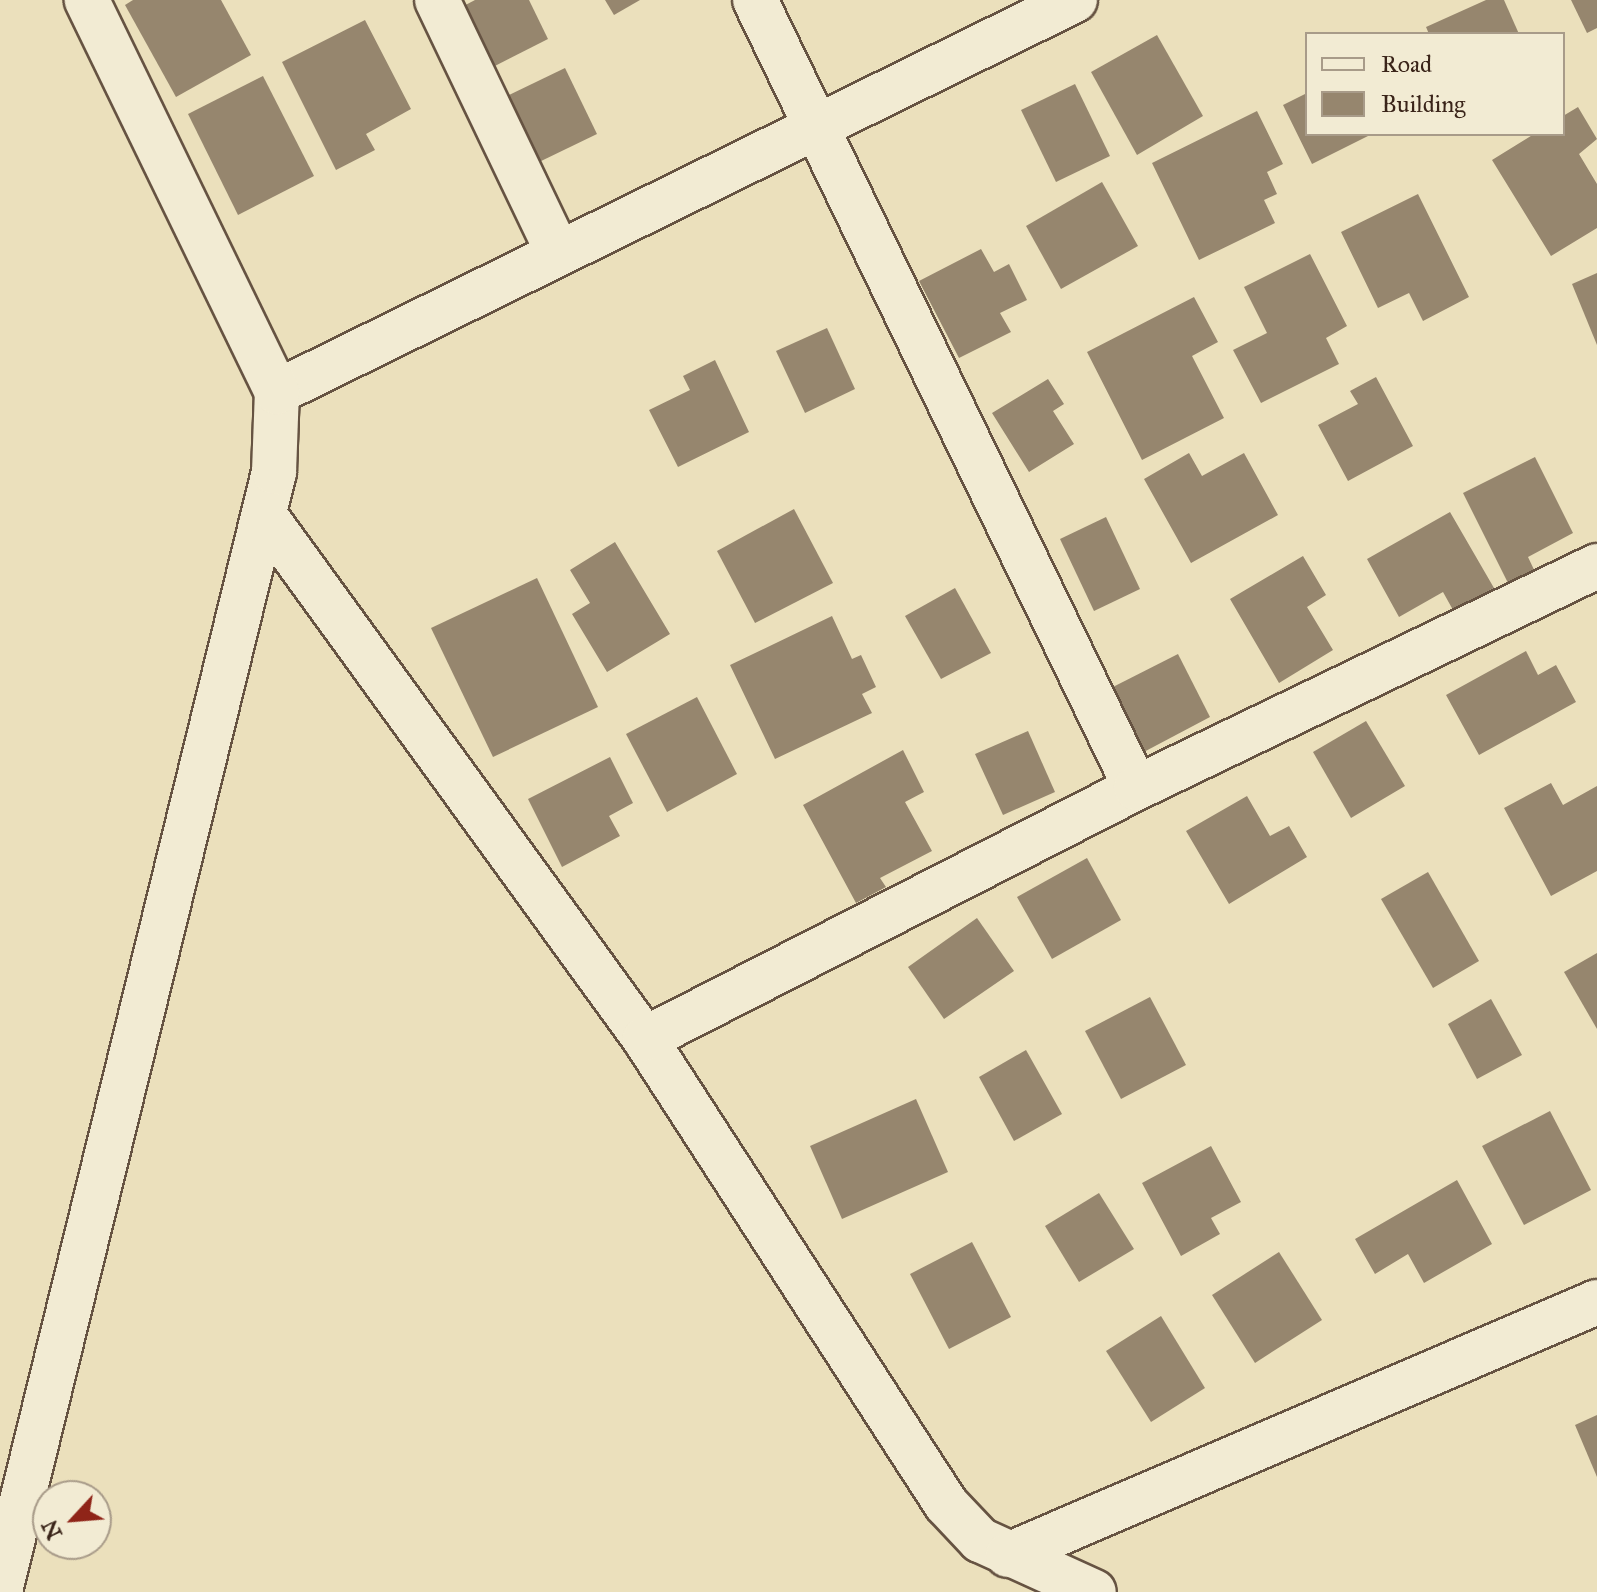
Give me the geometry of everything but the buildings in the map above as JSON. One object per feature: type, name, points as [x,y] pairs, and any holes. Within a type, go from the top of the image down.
[{"type":"street","points":[[0,1591],[265,516],[277,392],[87,0]]},
{"type":"street","points":[[437,0],[557,250]]},
{"type":"street","points":[[755,0],[1136,788]]},
{"type":"street","points":[[277,392],[557,250],[1075,0]]},
{"type":"street","points":[[265,516],[645,1039],[946,1504],[980,1540],[1094,1592]]},
{"type":"street","points":[[645,1039],[1136,788],[1597,566]]},
{"type":"street","points":[[1008,1555],[1597,1302]]}]
